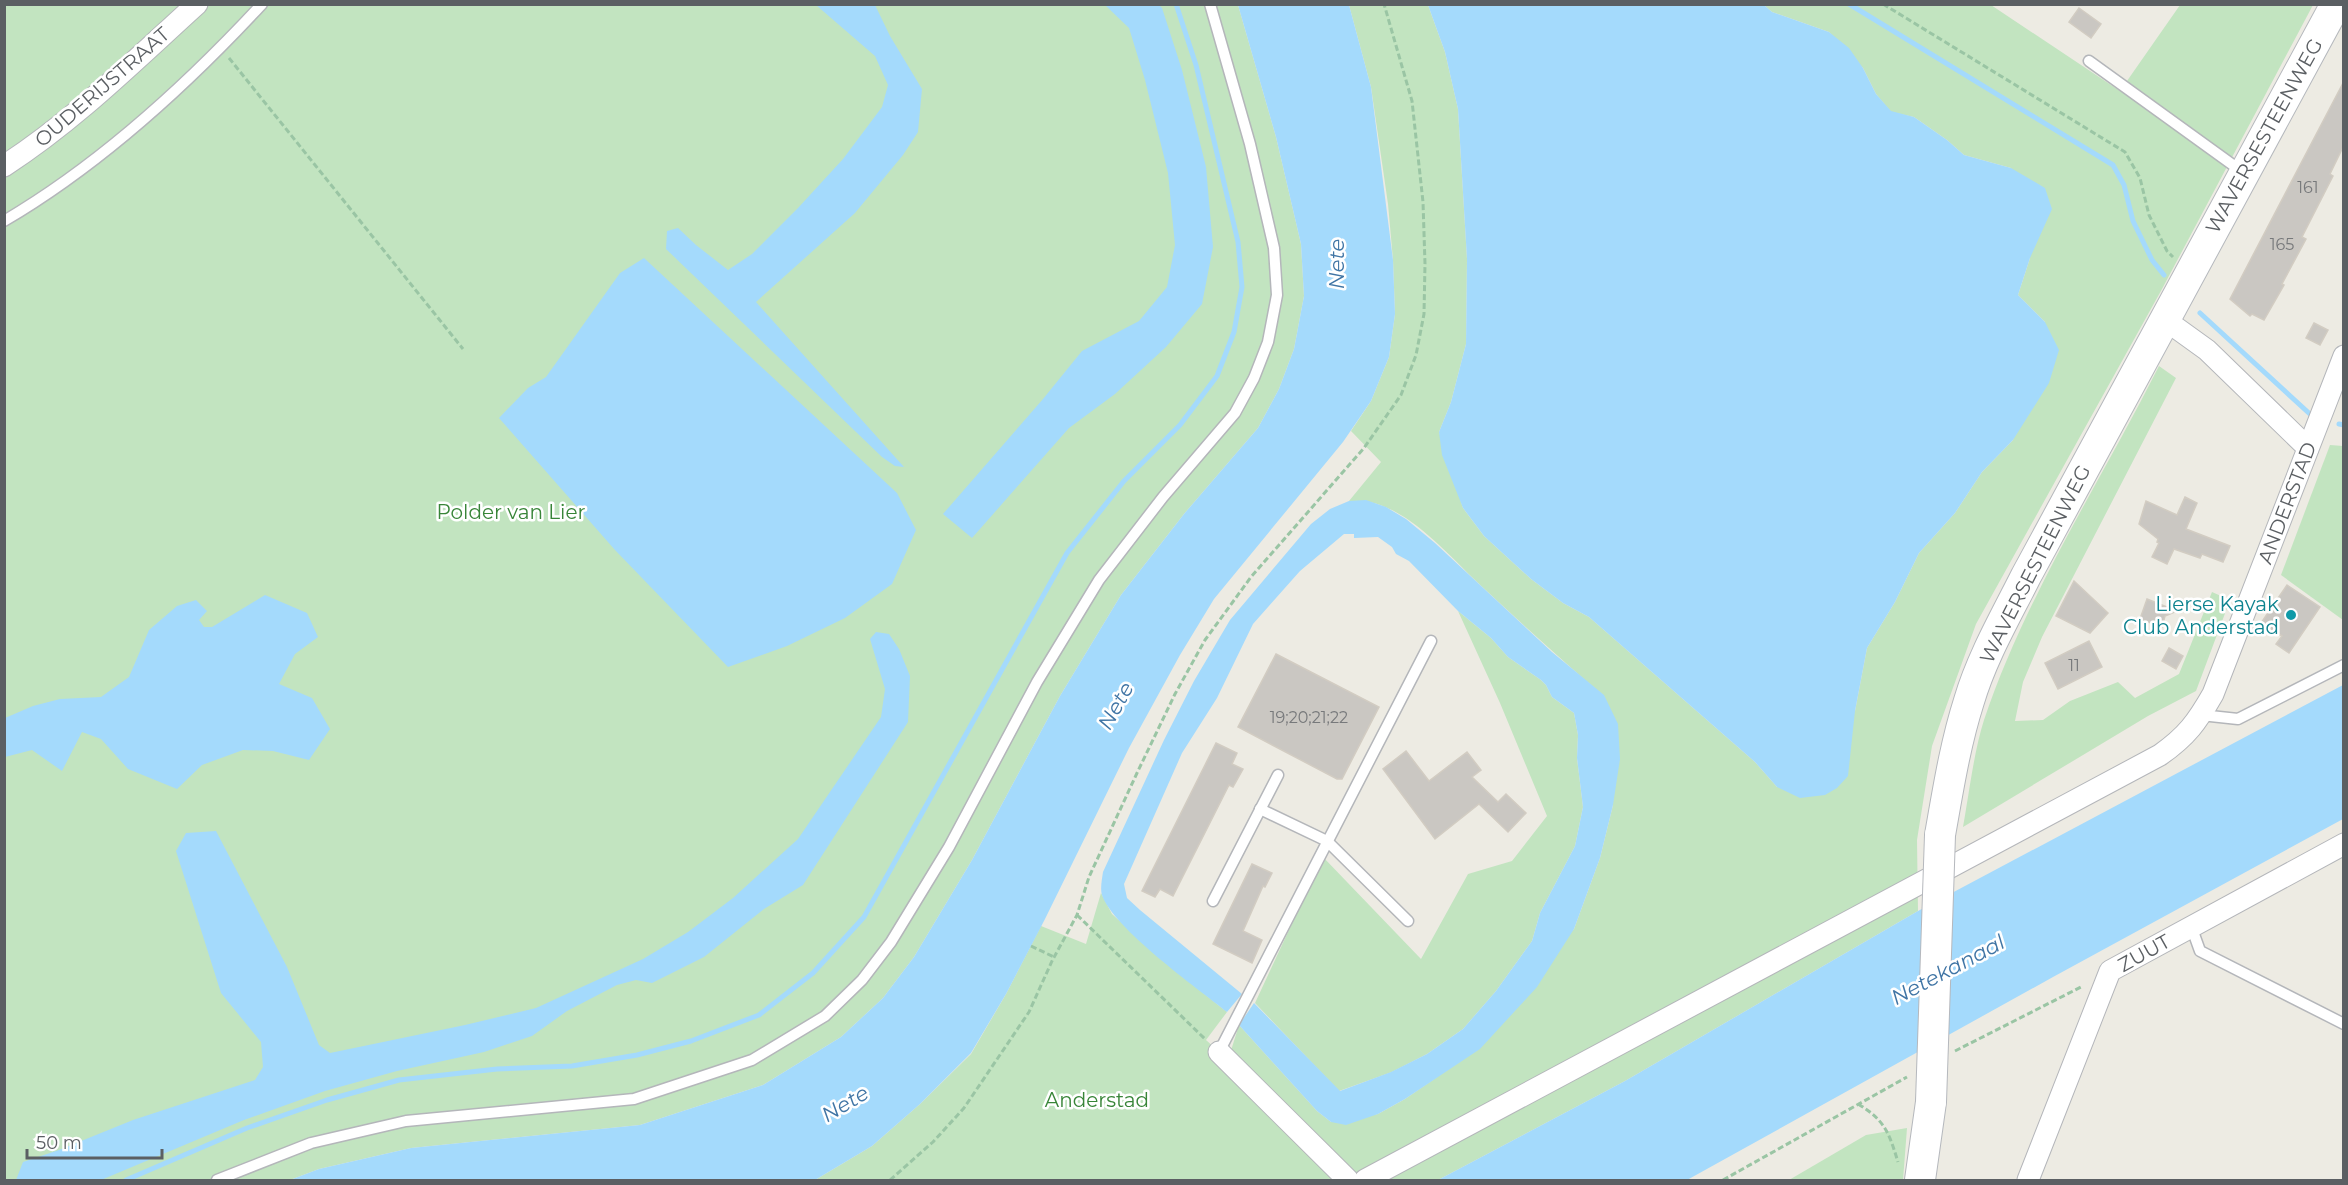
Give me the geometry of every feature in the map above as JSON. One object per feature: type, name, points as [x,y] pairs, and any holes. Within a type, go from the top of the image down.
[{"type":"main road","name":"WAVERSESTEENWEG","points":[[1910,1176],[1931,1102],[1940,835],[1953,757],[1969,699],[1986,656],[2026,576],[2336,4]]},
{"type":"street","name":"OUDERIJSTRAAT","points":[[4,166],[73,117],[196,4]]},
{"type":"street","points":[[2164,319],[2207,350],[2308,448]]},
{"type":"street","name":"ANDERSTAD","points":[[1365,1180],[2160,755],[2182,739],[2201,715],[2213,694],[2343,356]]},
{"type":"street","name":"ZUUT","points":[[2028,1180],[2110,971],[2343,844]]},
{"type":"street","points":[[1219,1052],[1348,1180]]},
{"type":"lane","points":[[4,221],[65,183],[103,153],[186,80],[262,4]]},
{"type":"lane","points":[[217,1180],[311,1143],[406,1121],[634,1099],[752,1060],[825,1016],[862,980],[891,942],[949,847],[1037,682],[1099,580],[1163,497],[1236,413],[1254,378],[1268,342],[1277,295],[1274,248],[1250,144],[1210,4]]},
{"type":"lane","points":[[2089,61],[2244,173]]},
{"type":"lane","points":[[1219,1052],[1431,641]]},
{"type":"lane","points":[[2201,715],[2238,719],[2343,665]]},
{"type":"lane","points":[[1212,901],[1278,775]]},
{"type":"lane","points":[[1260,809],[1327,841],[1408,921]]},
{"type":"lane","points":[[2191,926],[2200,951],[2343,1024]]},
{"type":"path","points":[[890,1180],[933,1142],[964,1108],[1029,1012],[1077,915],[1089,877],[1137,773],[1175,694],[1205,640],[1251,577],[1364,448],[1401,395],[1416,355],[1424,314],[1423,202],[1412,101],[1384,4]]},
{"type":"path","points":[[1883,4],[2126,152],[2140,178],[2149,214],[2167,251],[2189,273]]},
{"type":"path","points":[[220,47],[463,349]]},
{"type":"path","points":[[1077,915],[1219,1052]]},
{"type":"path","points":[[1031,946],[1054,958]]},
{"type":"path","points":[[1858,1104],[1874,1114],[1889,1132],[1910,1176]]},
{"type":"green space","name":"Polder van Lier","points":[[4,5],[1238,5],[1276,137],[1301,244],[1304,296],[1294,349],[1279,389],[1258,428],[1184,514],[1121,595],[1060,696],[972,860],[914,957],[883,998],[841,1037],[763,1085],[640,1125],[411,1148],[319,1169],[290,1180],[5,1180]]},
{"type":"green space","name":"Anderstad","points":[[1349,5],[1428,5],[1445,52],[1458,109],[1467,259],[1466,344],[1451,402],[1439,432],[1463,508],[1484,536],[1531,579],[1563,603],[1589,617],[1755,762],[1777,787],[1855,711],[1867,648],[1895,602],[1919,553],[1955,513],[1982,472],[2013,440],[2045,322],[2018,295],[2030,258],[2011,168],[1964,155],[1914,117],[1891,112],[1876,94],[1863,68],[1829,32],[1772,12],[1764,5],[1991,5],[2120,91],[2180,5],[2313,5],[2162,289],[1976,624],[1932,746],[1917,840],[1918,911],[1625,1081],[1438,1180],[815,1180],[872,1146],[920,1104],[971,1054],[1006,994],[1041,926],[1086,944],[1101,893],[1112,914],[1167,964],[1227,1012],[1206,1040],[1228,1060],[1239,1025],[1317,1111],[1331,1122],[1378,1114],[1437,1077],[1574,929],[1600,858],[1613,805],[1604,696],[1422,530],[1397,513],[1380,505],[1349,501],[1381,462],[1351,431],[1371,401],[1389,357],[1395,314],[1388,204],[1371,87]]},
{"type":"green space","points":[[2159,366],[2176,378],[2042,637],[2023,682],[2015,721],[2043,720],[2070,701],[2118,682],[2135,698],[2179,674],[2212,592],[2230,600],[2196,691],[2148,716],[1963,827],[1980,732],[2001,674],[2042,584]]},
{"type":"green space","points":[[2330,445],[2343,446],[2343,620],[2281,575]]},
{"type":"green space","points":[[1458,611],[1491,638],[1508,657],[1541,680],[1552,697],[1574,713],[1578,735],[1577,758],[1583,807],[1575,846],[1540,913],[1532,941],[1496,991],[1463,1029],[1427,1054],[1392,1072],[1339,1091],[1255,1003],[1323,857],[1421,959],[1468,874],[1512,861],[1547,816],[1500,703]]},
{"type":"green space","points":[[1907,1128],[1903,1180],[1789,1180],[1866,1135]]},
{"type":"water","points":[[816,5],[875,5],[890,36],[922,89],[918,132],[903,155],[855,213],[756,302],[904,467],[895,466],[882,457],[666,249],[667,231],[678,228],[728,270],[752,254],[798,208],[843,159],[882,107],[888,85],[875,56]]},
{"type":"water","points":[[1105,5],[1159,5],[1162,8],[1182,70],[1206,167],[1213,247],[1202,304],[1166,347],[1115,394],[1069,428],[972,538],[943,514],[1082,351],[1139,321],[1167,287],[1175,245],[1168,173],[1145,80],[1129,28]]},
{"type":"water","name":"Nete","points":[[1238,5],[1349,5],[1371,87],[1393,260],[1395,314],[1389,357],[1371,401],[1343,442],[1214,599],[1180,655],[1129,748],[1006,994],[971,1053],[920,1104],[872,1146],[815,1180],[290,1180],[319,1169],[411,1148],[640,1125],[763,1085],[841,1037],[883,998],[914,957],[972,860],[1060,696],[1121,595],[1184,514],[1258,428],[1279,389],[1294,349],[1304,296],[1301,244],[1276,137]]},
{"type":"water","points":[[1428,5],[1764,5],[1772,12],[1829,32],[1849,48],[1863,68],[1876,94],[1891,111],[1914,117],[1964,155],[2011,168],[2045,188],[2052,209],[2030,258],[2018,295],[2045,322],[2059,350],[2049,383],[2013,440],[1982,472],[1955,513],[1919,553],[1895,602],[1867,648],[1855,711],[1848,776],[1837,788],[1825,795],[1800,798],[1777,787],[1755,762],[1589,617],[1563,603],[1531,579],[1484,536],[1463,508],[1442,455],[1439,432],[1451,402],[1466,344],[1467,259],[1458,109],[1445,52]]},
{"type":"water","points":[[644,258],[897,493],[916,530],[892,584],[845,618],[787,646],[728,667],[615,550],[499,418],[528,388],[546,377],[620,273]]},
{"type":"water","points":[[1366,500],[1386,507],[1406,519],[1552,652],[1604,695],[1618,724],[1620,759],[1613,805],[1600,858],[1574,929],[1537,987],[1480,1049],[1405,1099],[1378,1114],[1346,1125],[1331,1122],[1317,1111],[1239,1025],[1254,1003],[1340,1091],[1391,1072],[1427,1054],[1463,1029],[1496,991],[1532,941],[1540,913],[1575,846],[1583,807],[1577,758],[1578,735],[1574,713],[1552,697],[1541,680],[1508,657],[1491,638],[1458,611],[1409,561],[1396,554],[1392,547],[1378,537],[1354,538],[1354,534],[1344,534],[1300,571],[1253,624],[1217,698],[1182,753],[1124,884],[1127,898],[1242,994],[1227,1012],[1138,940],[1109,909],[1101,887],[1103,872],[1164,740],[1194,681],[1230,620],[1311,524],[1330,509],[1349,501]]},
{"type":"water","points":[[265,595],[307,613],[318,637],[295,654],[279,684],[312,698],[330,729],[309,760],[273,751],[243,750],[202,765],[177,789],[128,769],[101,739],[82,732],[62,771],[32,750],[5,757],[5,718],[33,706],[60,699],[101,697],[129,677],[149,630],[177,606],[196,600],[207,611],[199,620],[204,627],[212,627]]},
{"type":"water","points":[[876,632],[889,634],[899,649],[910,676],[908,722],[803,885],[764,909],[704,957],[652,983],[636,980],[617,985],[567,1011],[532,1036],[484,1052],[397,1071],[325,1091],[244,1120],[101,1180],[16,1180],[23,1162],[133,1120],[255,1080],[263,1067],[261,1042],[221,993],[176,851],[186,833],[216,831],[287,967],[319,1045],[330,1053],[536,1008],[643,959],[688,932],[733,898],[798,839],[881,717],[885,689],[870,639]]},
{"type":"water","name":"Netekanaal","points":[[2343,685],[2343,819],[1687,1180],[1438,1180],[1625,1081],[1918,911]]},
{"type":"building","points":[[2079,8],[2101,24],[2091,38],[2069,22]]},
{"type":"building","points":[[2343,83],[2343,147],[2330,174],[2333,176],[2302,237],[2306,239],[2282,284],[2284,285],[2264,320],[2252,314],[2250,316],[2230,299]]},
{"type":"building","points":[[2314,323],[2328,330],[2320,345],[2306,338]]},
{"type":"building","points":[[2185,497],[2197,503],[2186,529],[2230,546],[2223,562],[2202,554],[2200,558],[2174,549],[2167,564],[2152,557],[2159,543],[2158,539],[2139,524],[2146,501],[2177,515]]},
{"type":"building","points":[[2074,581],[2108,613],[2090,633],[2056,616]]},
{"type":"building","name":"Lierse Kayak Club Anderstad","points":[[2287,585],[2320,607],[2289,653],[2276,644],[2282,636],[2261,623]]},
{"type":"building","points":[[2147,599],[2177,611],[2165,616],[2162,627],[2140,619]]},
{"type":"building","points":[[2089,641],[2102,667],[2058,689],[2045,663]]},
{"type":"building","points":[[2169,648],[2183,656],[2176,669],[2162,661]]},
{"type":"building","points":[[1276,654],[1379,707],[1342,779],[1337,779],[1238,727]]},
{"type":"building","points":[[1216,743],[1237,753],[1232,764],[1243,769],[1233,787],[1229,785],[1173,896],[1160,889],[1155,897],[1142,891]]},
{"type":"building","points":[[1406,751],[1429,781],[1467,752],[1481,770],[1472,777],[1498,802],[1506,794],[1526,813],[1508,832],[1479,804],[1435,839],[1383,769]]},
{"type":"building","points":[[1252,864],[1272,873],[1265,887],[1263,886],[1243,931],[1262,940],[1252,963],[1213,944]]},
{"type":"waterway","points":[[126,1180],[247,1128],[327,1100],[399,1080],[497,1069],[572,1066],[637,1055],[691,1041],[759,1015],[813,973],[864,917],[1067,553],[1124,481],[1180,425],[1217,376],[1234,332],[1242,287],[1238,242],[1196,65],[1176,4]]},
{"type":"waterway","points":[[1849,4],[2113,165],[2124,185],[2133,221],[2152,260],[2164,275]]},
{"type":"waterway","points":[[2200,313],[2311,415]]},
{"type":"waterway","points":[[2339,424],[2344,425]]},
{"type":"place","name":"Lierse Kayak Club Anderstad","points":[[2291,615]]}]
